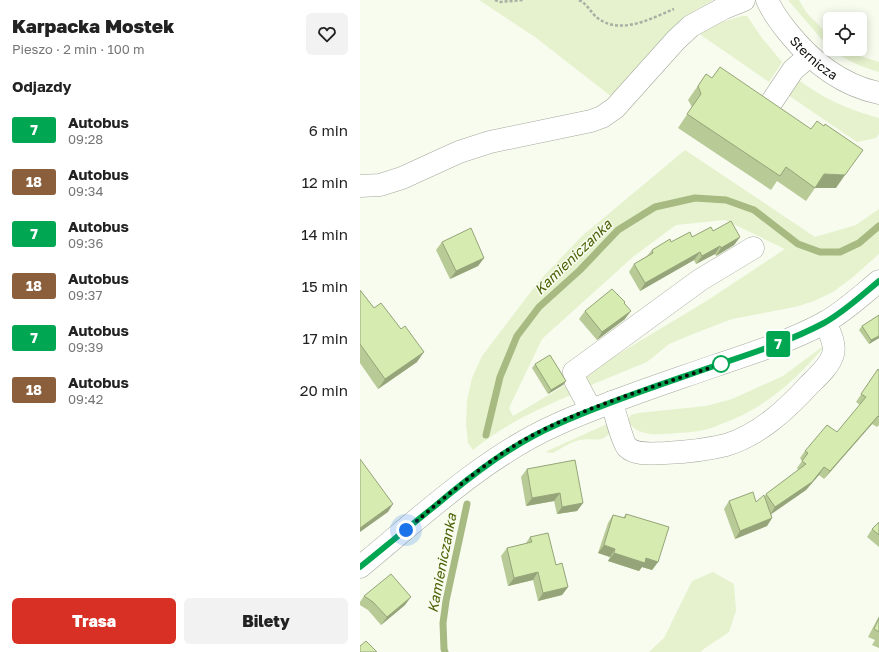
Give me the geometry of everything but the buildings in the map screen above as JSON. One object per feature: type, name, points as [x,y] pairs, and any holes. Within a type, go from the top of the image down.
[{"type":"street","points":[[360,186],[380,185],[402,178],[459,152],[490,142],[591,121],[602,117],[615,108],[676,40],[691,26],[724,8],[744,0]]},
{"type":"street","name":"Sternicza","points":[[767,0],[777,17],[809,56],[826,70],[848,82],[879,93]]},
{"type":"street","points":[[771,103],[793,70],[809,56]]},
{"type":"street","points":[[590,410],[575,380],[574,372],[700,280],[753,248]]},
{"type":"street","points":[[360,567],[488,464],[522,441],[556,424],[590,410],[767,348],[825,322],[856,300],[879,281]]},
{"type":"street","points":[[612,402],[626,446],[633,452],[657,453],[694,451],[726,444],[753,433],[778,415],[797,398],[831,360],[834,352],[831,336],[825,322]]},
{"type":"path","points":[[495,0],[500,2],[523,0]]},
{"type":"path","points":[[579,0],[591,10],[597,18],[606,23],[618,25],[634,25],[676,8]]},
{"type":"green space","points":[[479,0],[713,0],[694,11],[678,24],[612,97],[535,37]]},
{"type":"green space","points":[[788,0],[799,0],[806,12],[823,30],[823,41]]},
{"type":"green space","points":[[747,16],[762,38],[782,62],[769,82],[698,33],[722,22]]},
{"type":"green space","points":[[840,56],[860,56],[879,62],[879,72],[866,68]]},
{"type":"green space","points":[[795,77],[805,85],[835,102],[879,118],[879,134],[876,138],[857,142],[785,93]]},
{"type":"green space","points":[[685,150],[815,237],[856,225],[879,209],[879,254],[833,292],[814,301],[795,307],[732,319],[669,344],[647,362],[586,387],[582,376],[708,300],[785,249],[725,220],[676,225],[634,256],[542,339],[509,408],[513,416],[569,383],[573,394],[509,425],[473,450],[468,443],[466,424],[467,401],[472,378],[482,356],[539,281],[582,236]]},
{"type":"green space","points":[[822,347],[823,348],[801,372],[764,403],[736,418],[711,428],[699,431],[651,434],[637,430],[628,419],[631,415],[638,413],[706,406],[732,399],[783,376]]},
{"type":"green space","points":[[607,424],[611,430],[608,435],[601,439],[580,440],[553,453],[545,452]]},
{"type":"green space","points":[[713,572],[734,584],[736,611],[729,632],[701,651],[702,652],[649,652],[664,638],[692,581]]},
{"type":"waterway","name":"Kamieniczanka","points":[[486,435],[500,377],[517,336],[539,307],[580,270],[618,230],[655,207],[695,198],[726,200],[754,210],[798,244],[820,252],[840,252],[859,243],[879,226]]},
{"type":"waterway","name":"Kamieniczanka","points":[[445,652],[443,623],[446,601],[467,504]]},
{"type":"bus line","name":"7","points":[[360,567],[463,482],[522,441],[556,424],[601,406],[767,348],[803,333],[825,322],[856,300],[879,281]]},
{"type":"route","points":[[406,530],[463,482],[522,441],[556,424],[601,406],[721,364]]}]
